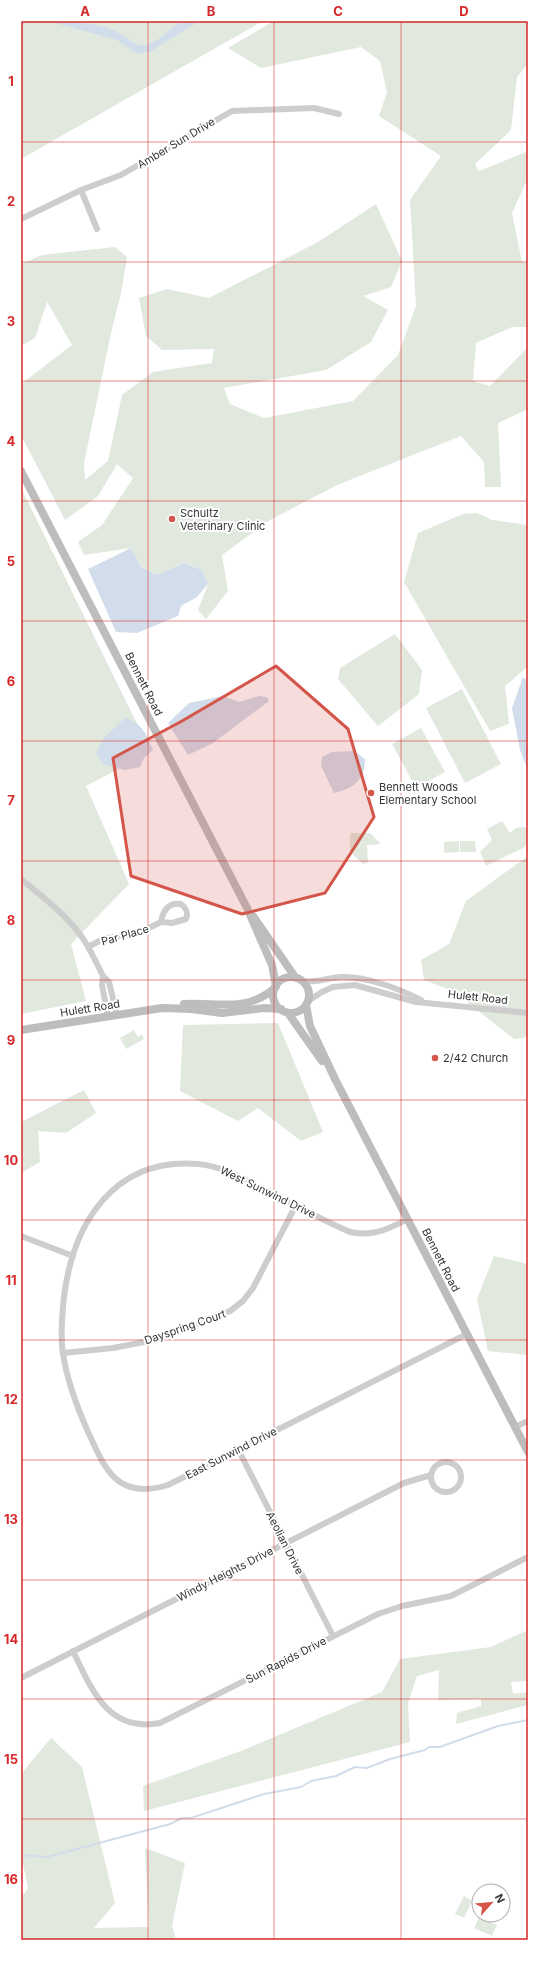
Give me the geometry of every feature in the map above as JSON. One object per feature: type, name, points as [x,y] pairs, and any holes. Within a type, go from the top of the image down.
[{"type":"street","name":"Amber Sun Drive","points":[[21,220],[81,190],[121,175],[232,111],[314,108],[339,114]]},
{"type":"street","points":[[81,190],[97,229]]},
{"type":"street","name":"Bennett Road","points":[[21,471],[247,908],[270,961],[275,987]]},
{"type":"street","points":[[21,879],[60,911],[88,947],[103,976],[109,982],[117,1015]]},
{"type":"street","name":"Bennett Road","points":[[247,908],[298,979]]},
{"type":"street","name":"Par Place","points":[[88,947],[103,939],[141,932],[161,922]]},
{"type":"street","points":[[103,976],[102,985],[108,1016]]},
{"type":"street","name":"Hulett Road","points":[[298,979],[320,982],[341,977],[367,980],[415,997],[426,1003]]},
{"type":"street","points":[[282,979],[298,979],[308,988],[307,1003],[298,1012],[284,1011],[273,998],[275,987],[282,979]]},
{"type":"street","name":"Hulett Road","points":[[307,1003],[322,992],[333,987],[354,985],[426,1003],[528,1013]]},
{"type":"street","name":"Hulett Road","points":[[21,1030],[187,1004],[226,1006],[242,1004],[264,996],[275,987]]},
{"type":"street","name":"Bennett Road","points":[[307,1003],[310,1026],[335,1079],[528,1452]]},
{"type":"street","name":"Hulett Road","points":[[162,1008],[191,1009],[222,1013],[264,1008],[284,1011]]},
{"type":"street","name":"Bennett Road","points":[[284,1011],[335,1079]]},
{"type":"street","name":"West Sunwind Drive","points":[[63,1353],[63,1308],[73,1256],[83,1227],[102,1200],[128,1179],[158,1167],[188,1164],[219,1168],[229,1171],[343,1229],[358,1233],[380,1232],[408,1219]]},
{"type":"street","name":"Dayspring Court","points":[[63,1353],[105,1349],[144,1342],[169,1335],[230,1311],[243,1301],[253,1288],[296,1205]]},
{"type":"street","points":[[21,1236],[73,1256]]},
{"type":"street","name":"East Sunwind Drive","points":[[63,1353],[71,1386],[87,1428],[107,1468],[121,1482],[139,1489],[157,1489],[168,1485],[467,1334]]},
{"type":"street","points":[[515,1427],[528,1421]]},
{"type":"street","name":"Aeolian Drive","points":[[238,1450],[333,1636]]},
{"type":"street","name":"Windy Heights Drive","points":[[21,1678],[404,1483],[431,1475],[437,1465],[448,1462],[458,1468],[461,1480],[455,1490],[444,1492],[434,1486],[431,1475]]},
{"type":"street","name":"Sun Rapids Drive","points":[[73,1651],[97,1698],[106,1709],[126,1721],[147,1724],[160,1723],[378,1614],[402,1606],[452,1596],[528,1557]]},
{"type":"highlighted area","points":[[276,666],[348,729],[374,817],[325,893],[242,914],[131,876],[113,758],[182,721]]},
{"type":"shaded area","points":[[21,21],[263,21],[21,159]]},
{"type":"shaded area","points":[[274,21],[528,21],[528,64],[517,77],[511,130],[475,164],[479,171],[526,152],[528,153],[528,178],[512,213],[522,262],[528,263],[528,327],[512,327],[476,343],[473,381],[490,386],[528,347],[528,409],[498,423],[501,487],[485,487],[484,462],[461,436],[337,485],[270,520],[222,555],[228,591],[206,619],[198,610],[208,584],[202,570],[184,563],[157,575],[141,567],[131,548],[84,555],[78,542],[102,525],[133,478],[117,464],[98,496],[65,520],[21,435],[21,384],[72,345],[47,302],[35,338],[21,346],[21,264],[42,255],[115,247],[127,257],[121,293],[111,333],[84,463],[85,480],[108,461],[122,395],[153,372],[212,363],[214,349],[162,350],[146,336],[139,298],[167,289],[209,298],[318,242],[376,204],[402,261],[391,287],[363,296],[388,310],[371,342],[326,370],[224,388],[230,404],[264,418],[353,401],[398,355],[416,306],[410,200],[441,156],[379,116],[387,92],[380,61],[361,47],[261,68],[228,48]]},
{"type":"shaded area","points":[[21,488],[151,752],[86,786],[129,884],[71,944],[86,1001],[21,1014]]},
{"type":"shaded area","points":[[477,513],[492,520],[528,525],[528,666],[505,686],[509,724],[490,731],[404,582],[418,533],[463,514]]},
{"type":"shaded area","points":[[395,634],[422,670],[419,694],[378,726],[338,679],[340,668]]},
{"type":"shaded area","points":[[462,689],[501,764],[465,783],[426,708]]},
{"type":"shaded area","points":[[421,728],[445,772],[416,788],[392,744]]},
{"type":"shaded area","points":[[502,821],[510,833],[516,828],[525,827],[528,839],[525,847],[486,866],[480,852],[492,840],[487,829]]},
{"type":"shaded area","points":[[350,833],[370,833],[380,843],[367,845],[368,863],[363,864],[350,852]]},
{"type":"shaded area","points":[[459,841],[459,852],[444,853],[444,842]]},
{"type":"shaded area","points":[[460,841],[475,841],[476,852],[460,852]]},
{"type":"shaded area","points":[[528,856],[528,1037],[514,1039],[453,991],[424,980],[421,960],[449,944],[466,901]]},
{"type":"shaded area","points":[[278,1023],[323,1132],[301,1141],[258,1108],[238,1121],[180,1091],[183,1025]]},
{"type":"shaded area","points":[[134,1030],[138,1037],[142,1034],[144,1039],[126,1049],[120,1038]]},
{"type":"shaded area","points":[[84,1090],[96,1113],[66,1133],[38,1131],[40,1162],[21,1173],[21,1122]]},
{"type":"shaded area","points":[[494,1256],[528,1264],[527,1355],[488,1351],[477,1299]]},
{"type":"shaded area","points":[[528,1630],[528,1681],[511,1682],[513,1694],[528,1692],[528,1705],[456,1724],[457,1713],[481,1706],[481,1699],[438,1700],[439,1670],[417,1676],[408,1703],[410,1742],[144,1811],[143,1786],[241,1751],[382,1692],[400,1659],[491,1647]]},
{"type":"shaded area","points":[[51,1738],[82,1767],[115,1903],[94,1928],[149,1927],[145,1848],[185,1863],[172,1926],[176,1940],[21,1940],[21,1898],[28,1888],[21,1854],[21,1774]]},
{"type":"shaded area","points":[[464,1896],[471,1900],[464,1918],[455,1914]]},
{"type":"shaded area","points":[[476,1923],[492,1923],[497,1925],[492,1936],[474,1928]]},
{"type":"water","points":[[48,21],[73,22],[99,26],[118,33],[137,44],[145,45],[156,41],[179,23],[184,21],[200,21],[151,51],[137,54],[117,40]]},
{"type":"water","points":[[131,548],[141,567],[157,575],[184,563],[202,570],[208,584],[197,597],[181,606],[178,616],[137,633],[116,632],[88,569]]},
{"type":"water","points":[[523,677],[528,682],[528,771],[520,750],[512,708]]},
{"type":"water","points":[[223,696],[239,702],[259,696],[267,697],[269,701],[213,743],[188,755],[168,723],[189,703]]},
{"type":"water","points":[[125,718],[140,726],[153,750],[144,758],[140,767],[125,770],[105,765],[96,754],[103,739]]},
{"type":"water","points":[[354,751],[365,759],[363,773],[357,782],[352,786],[334,793],[321,766],[322,757],[332,752]]},
{"type":"waterway","points":[[21,1855],[47,1857],[170,1824],[182,1818],[191,1818],[264,1794],[301,1787],[311,1781],[336,1776],[355,1767],[367,1768],[390,1759],[425,1750],[429,1747],[440,1747],[498,1726],[528,1720]]},
{"type":"place","name":"Schultz Veterinary Clinic","points":[[172,519]]},
{"type":"place","name":"Bennett Woods Elementary School","points":[[371,793]]},
{"type":"place","name":"2/42 Church","points":[[435,1058]]}]
